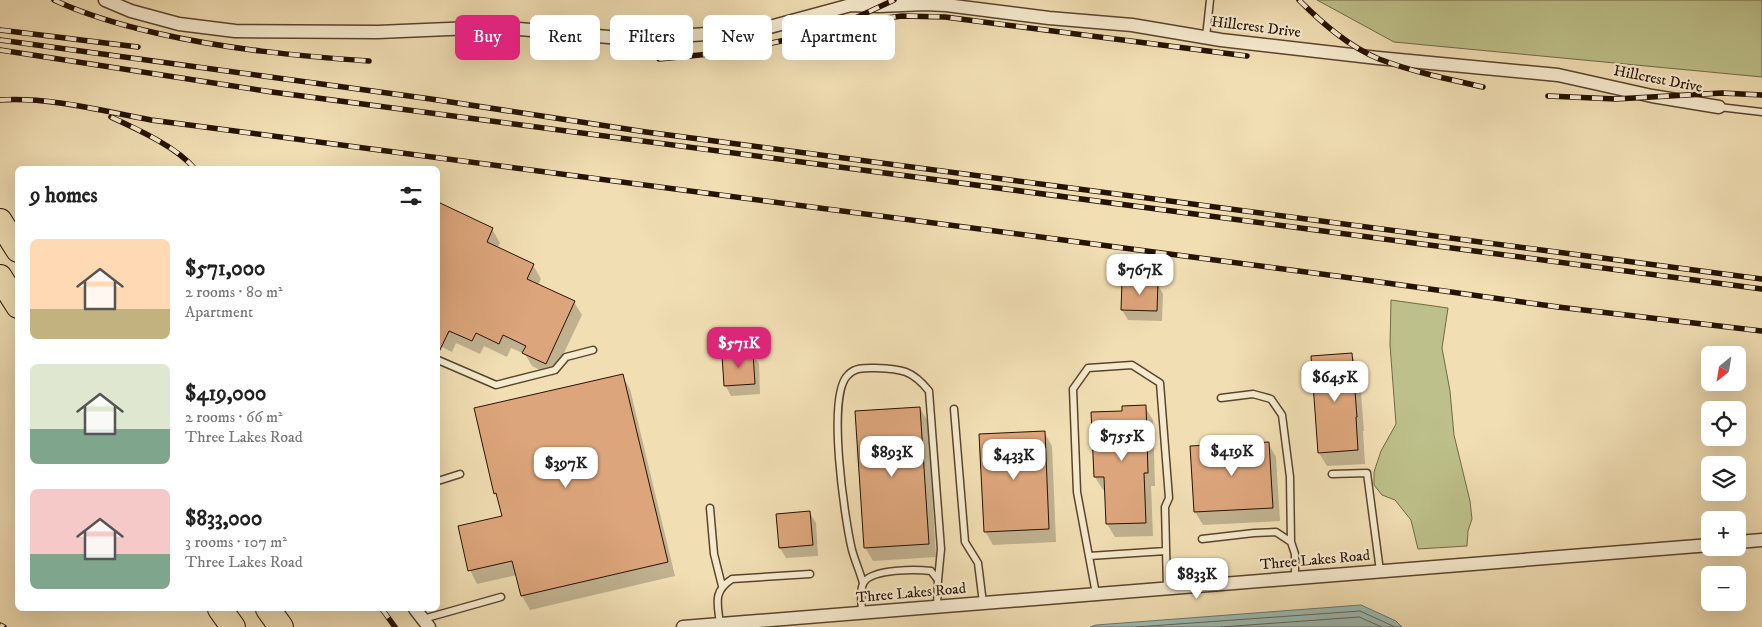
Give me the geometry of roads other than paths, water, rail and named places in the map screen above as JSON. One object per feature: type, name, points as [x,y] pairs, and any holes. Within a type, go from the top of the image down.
[{"type":"highway","points":[[0,221],[15,245]]},
{"type":"highway","points":[[0,277],[15,301]]},
{"type":"highway","points":[[221,611],[233,627]]},
{"type":"highway","points":[[269,611],[281,627]]},
{"type":"street","name":"Hillcrest Drive","points":[[105,0],[131,11],[179,24],[235,31],[378,32],[496,27],[631,39],[766,28],[851,5],[924,4],[1132,25],[1206,37],[1378,58],[1558,75],[1652,96],[1719,107]]},
{"type":"street","points":[[1746,541],[1762,540]]},
{"type":"street","name":"Three Lakes Road","points":[[690,627],[1701,546]]},
{"type":"lane","points":[[1206,37],[1210,0]]},
{"type":"lane","points":[[1719,107],[1762,112]]},
{"type":"lane","points":[[440,361],[496,385],[554,370],[566,357],[593,350]]},
{"type":"lane","points":[[1096,594],[1077,492],[1073,389],[1088,368],[1132,365],[1160,383],[1169,498],[1165,507],[1167,588]]},
{"type":"lane","points":[[862,613],[861,594],[864,582],[853,552],[847,524],[838,434],[838,395],[847,375],[862,367],[900,369],[920,380],[929,391],[941,550],[937,607]]},
{"type":"lane","points":[[1221,398],[1253,394],[1271,399],[1282,415],[1290,477],[1291,542],[1296,554],[1295,578]]},
{"type":"lane","points":[[954,409],[965,542],[978,563],[983,603]]},
{"type":"lane","points":[[1332,474],[1367,473],[1380,571]]},
{"type":"lane","points":[[440,480],[460,474]]},
{"type":"lane","points":[[710,508],[714,554],[722,586]]},
{"type":"lane","points":[[1202,539],[1276,532],[1291,542]]},
{"type":"lane","points":[[1089,556],[1166,551]]},
{"type":"lane","points":[[864,582],[874,574],[917,569],[931,571],[938,580]]},
{"type":"lane","points":[[720,625],[717,599],[722,586],[732,579],[810,574]]},
{"type":"lane","points":[[422,618],[501,597]]},
{"type":"water","points":[[1361,605],[1396,621],[1402,627],[1090,627],[1096,625]]},
{"type":"railway","points":[[54,0],[104,19],[182,39],[262,51],[369,61]]},
{"type":"railway","points":[[862,15],[894,0]]},
{"type":"railway","points":[[1299,0],[1336,33],[1368,54],[1405,68],[1483,87]]},
{"type":"railway","points":[[895,17],[945,17],[1247,56]]},
{"type":"railway","points":[[0,30],[138,47]]},
{"type":"railway","points":[[0,40],[431,99],[646,132],[1762,279]]},
{"type":"railway","points":[[693,56],[730,52],[782,41]]},
{"type":"railway","points":[[0,50],[272,92],[1762,289]]},
{"type":"railway","points":[[1548,96],[1616,99],[1722,93],[1762,95]]},
{"type":"railway","points":[[0,100],[57,103],[151,120],[1344,277],[1558,307],[1762,331]]},
{"type":"railway","points":[[111,117],[167,146],[192,166]]},
{"type":"railway","points":[[383,611],[395,627]]},
{"type":"railway","points":[[0,625],[4,627]]}]
